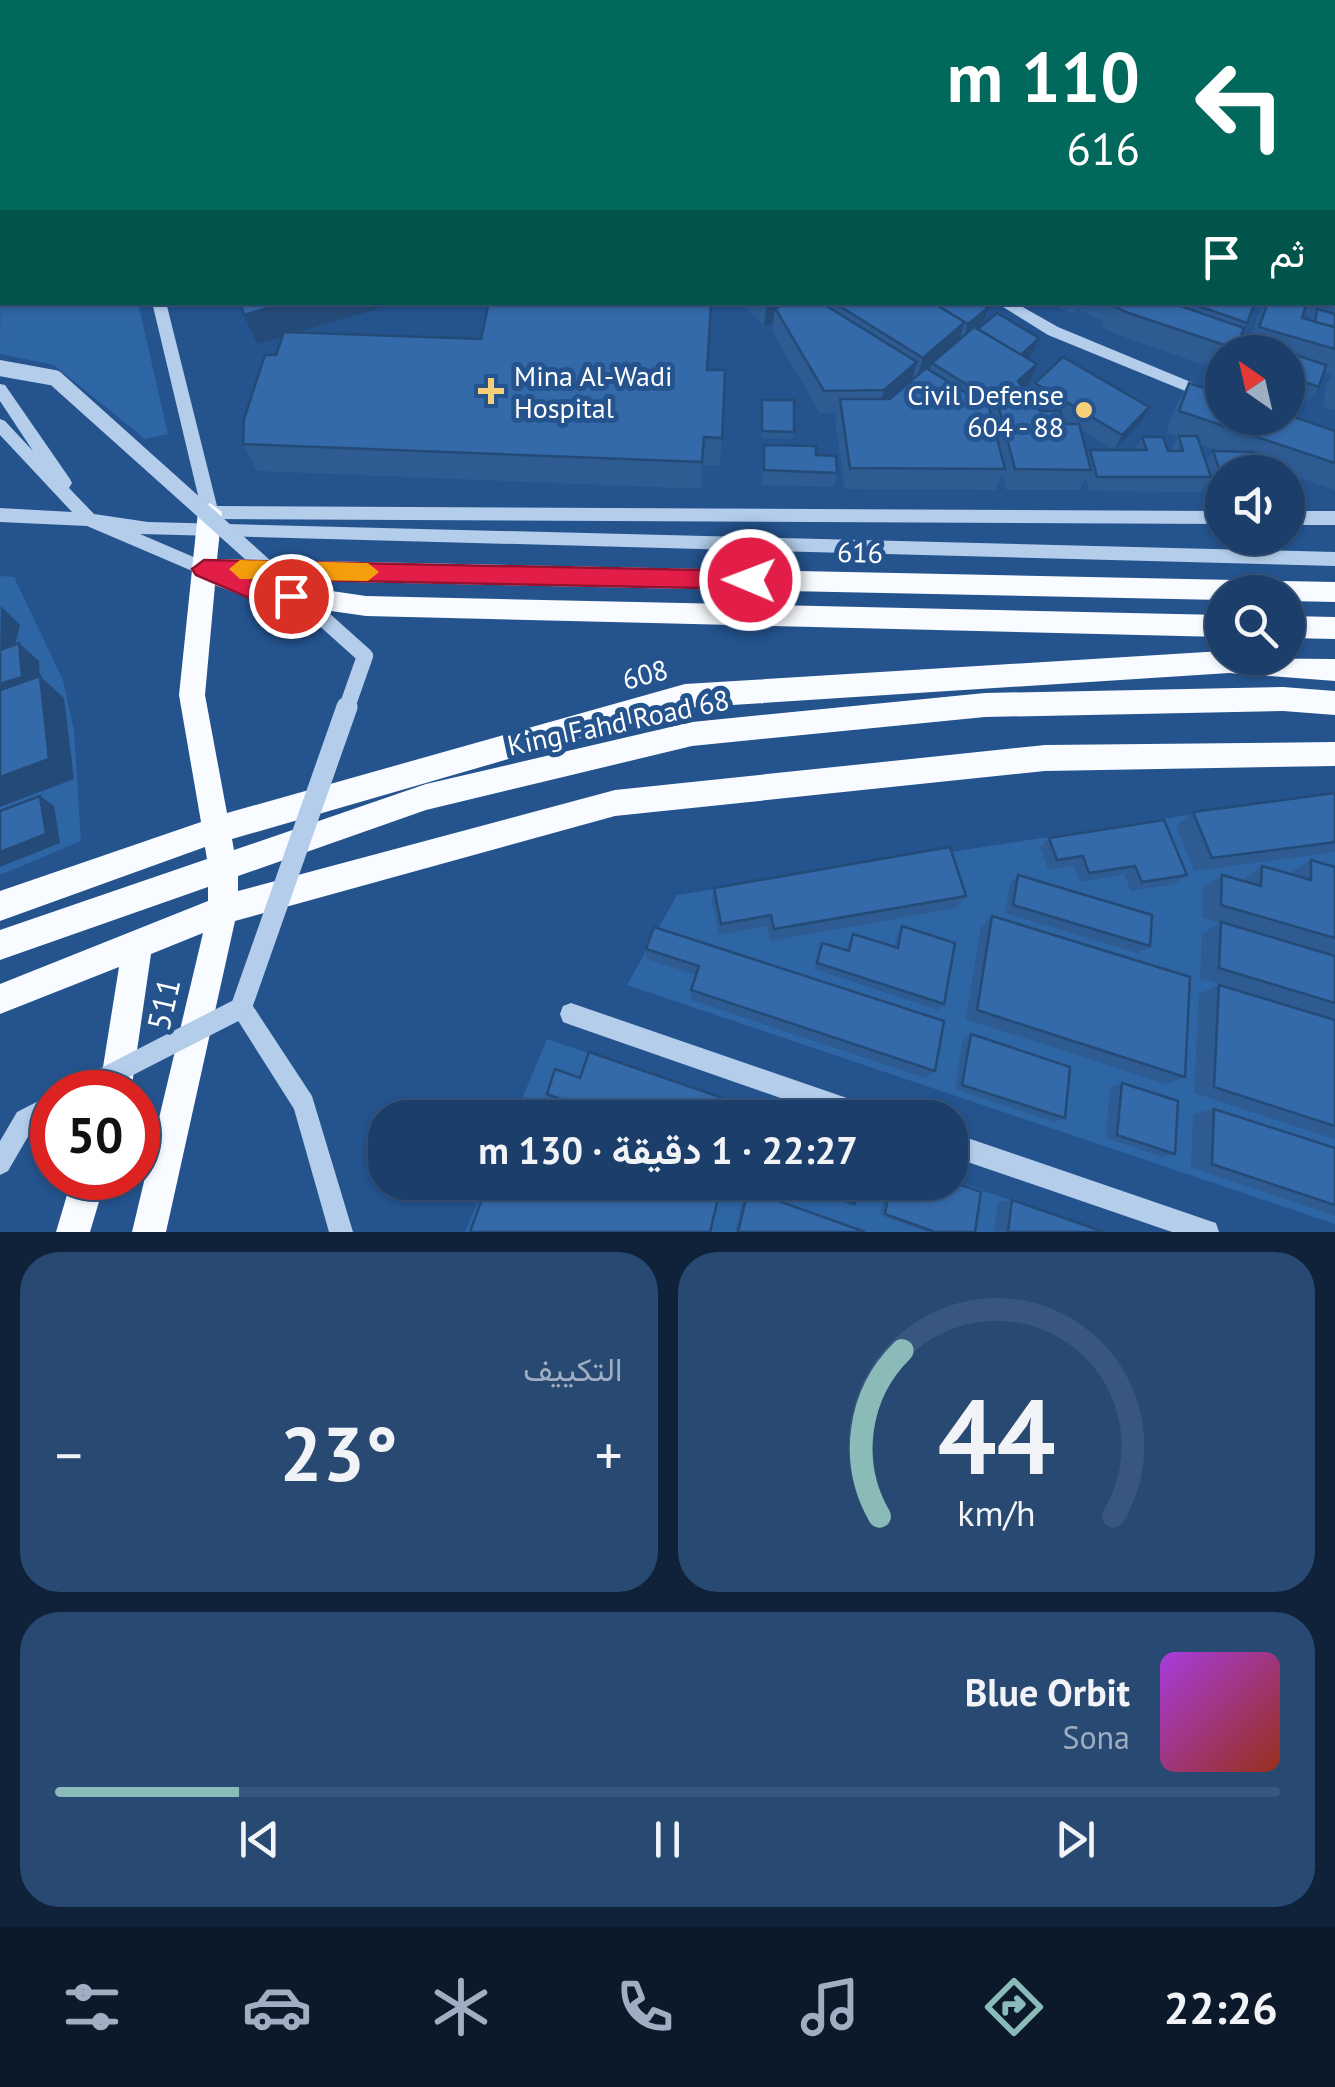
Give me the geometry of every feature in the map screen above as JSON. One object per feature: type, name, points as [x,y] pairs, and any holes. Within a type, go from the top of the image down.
[{"type":"main road","name":"511","points":[[150,1232],[223,910],[224,866],[192,696],[208,522]]},
{"type":"main road","name":"616","points":[[204,569],[1335,592]]},
{"type":"main road","name":"616","points":[[204,569],[254,590],[366,606],[1205,626]]},
{"type":"main road","points":[[1305,627],[1335,628]]},
{"type":"main road","name":"608","points":[[0,906],[216,830],[685,696],[1229,662],[1335,670]]},
{"type":"main road","name":"King Fahd Road 68","points":[[0,945],[426,797],[692,734],[985,705],[1283,699],[1335,703]]},
{"type":"main road","points":[[0,999],[223,910],[615,802],[1045,758],[1335,754]]},
{"type":"main road","name":"511","points":[[118,1070],[138,942]]},
{"type":"main road","points":[[73,1232],[83,1200]]},
{"type":"street","points":[[160,305],[208,522]]},
{"type":"street","points":[[1007,305],[1053,331],[1205,393]]},
{"type":"street","points":[[0,368],[55,378],[365,656],[241,1008],[120,1070]]},
{"type":"street","points":[[0,389],[89,520]]},
{"type":"street","points":[[0,426],[89,520],[1335,559]]},
{"type":"street","name":"616","points":[[0,515],[89,520],[204,569]]},
{"type":"street","points":[[208,522],[1205,518]]},
{"type":"street","points":[[1305,518],[1335,518]]},
{"type":"street","points":[[241,1008],[304,1104],[341,1232]]},
{"type":"street","points":[[571,1014],[821,1100]]},
{"type":"street","points":[[0,1163],[24,1120],[30,1117]]},
{"type":"street","points":[[968,1150],[1207,1232]]},
{"type":"shaded area","points":[[0,305],[138,305],[168,434],[145,439],[54,365],[0,354]]},
{"type":"shaded area","points":[[0,576],[14,577],[63,680],[74,731],[81,841],[0,875]]},
{"type":"shaded area","points":[[1335,792],[1335,1224],[627,985],[677,895]]},
{"type":"shaded area","points":[[547,1039],[724,1100],[522,1100]]},
{"type":"shaded area","points":[[968,1185],[1101,1232],[465,1232],[479,1200],[968,1200]]},
{"type":"building","points":[[241,305],[278,305],[244,315]]},
{"type":"building","name":"Mina Al-Wadi Hospital","points":[[488,305],[711,305],[707,370],[725,370],[722,438],[704,437],[702,462],[243,444],[244,419],[265,355],[276,355],[284,332],[481,339]]},
{"type":"building","points":[[825,305],[917,362],[884,390],[824,391],[775,308]]},
{"type":"building","points":[[838,305],[937,305],[965,322],[923,358]]},
{"type":"building","points":[[937,305],[988,308],[968,324]]},
{"type":"building","points":[[1112,305],[1178,305],[1244,328],[1241,335],[1205,335],[1205,339]]},
{"type":"building","points":[[1196,305],[1254,305],[1247,323]]},
{"type":"building","points":[[1267,305],[1306,305],[1302,318],[1335,327],[1335,349],[1305,340],[1305,335],[1287,335],[1259,327]]},
{"type":"building","points":[[1317,309],[1335,314],[1335,327],[1315,322]]},
{"type":"building","points":[[997,313],[1039,338],[1021,355],[978,329]]},
{"type":"building","points":[[974,327],[1037,364],[1018,381],[1040,411],[1060,411],[1063,424],[1079,424],[1091,470],[1015,469],[998,404],[932,363]]},
{"type":"building","points":[[1063,357],[1149,407],[1122,435],[1035,383]]},
{"type":"building","points":[[1305,358],[1326,365],[1319,387],[1305,382]]},
{"type":"building","points":[[926,368],[989,407],[1005,469],[850,468],[840,399],[890,399]]},
{"type":"building","points":[[1189,383],[1205,388],[1205,420],[1179,411]]},
{"type":"building","points":[[762,400],[794,400],[794,432],[762,431]]},
{"type":"building","points":[[1305,421],[1335,431],[1335,463],[1251,435],[1305,435]]},
{"type":"building","points":[[1179,436],[1197,436],[1205,459],[1205,477],[1097,477],[1090,450],[1147,450],[1142,437],[1163,437],[1168,451],[1183,451]]},
{"type":"building","points":[[764,445],[816,446],[816,455],[836,456],[837,473],[764,470]]},
{"type":"building","points":[[1213,451],[1255,455],[1214,455]]},
{"type":"building","points":[[19,643],[22,677],[0,684],[0,650]]},
{"type":"building","points":[[40,676],[49,759],[0,777],[0,690]]},
{"type":"building","points":[[1335,793],[1335,842],[1212,858],[1193,812]]},
{"type":"building","points":[[40,796],[46,834],[0,852],[0,811]]},
{"type":"building","points":[[1164,820],[1187,875],[1142,882],[1135,866],[1089,873],[1083,856],[1057,860],[1049,838]]},
{"type":"building","points":[[950,847],[966,896],[774,929],[771,915],[721,924],[714,888]]},
{"type":"building","points":[[1311,860],[1335,867],[1335,938],[1221,905],[1222,875],[1261,886],[1262,866],[1311,880]]},
{"type":"building","points":[[1018,875],[1152,915],[1150,946],[1013,905]]},
{"type":"building","points":[[992,916],[1190,977],[1185,1077],[977,1010]]},
{"type":"building","points":[[1221,922],[1335,956],[1335,1003],[1219,968]]},
{"type":"building","points":[[902,926],[955,943],[944,1004],[817,963],[822,943],[849,951],[853,934],[898,948]]},
{"type":"building","points":[[654,927],[944,1021],[935,1071],[691,990],[699,966],[646,949]]},
{"type":"building","points":[[1219,985],[1335,1020],[1335,1126],[1214,1087]]},
{"type":"building","points":[[971,1034],[1070,1067],[1065,1118],[962,1085]]},
{"type":"building","points":[[589,1052],[728,1100],[563,1100],[547,1094],[555,1069],[580,1078]]},
{"type":"building","points":[[1122,1083],[1178,1101],[1175,1154],[1117,1135]]},
{"type":"building","points":[[1214,1109],[1335,1148],[1335,1205],[1212,1164]]},
{"type":"building","points":[[968,1187],[981,1192],[975,1232],[935,1232],[885,1214],[888,1200],[968,1200]]},
{"type":"building","points":[[482,1200],[718,1200],[710,1232],[470,1232]]},
{"type":"building","points":[[746,1200],[776,1200],[865,1232],[738,1232]]},
{"type":"building","points":[[1012,1200],[1104,1232],[1008,1232]]},
{"type":"slow traffic","points":[[240,569],[368,572]]},
{"type":"place","name":"Mina Al-Wadi Hospital","points":[[491,391]]},
{"type":"place","name":"Civil Defense 604 - 88","points":[[1084,410]]},
{"type":"route","points":[[291,596],[254,590],[204,569],[750,580]]}]
